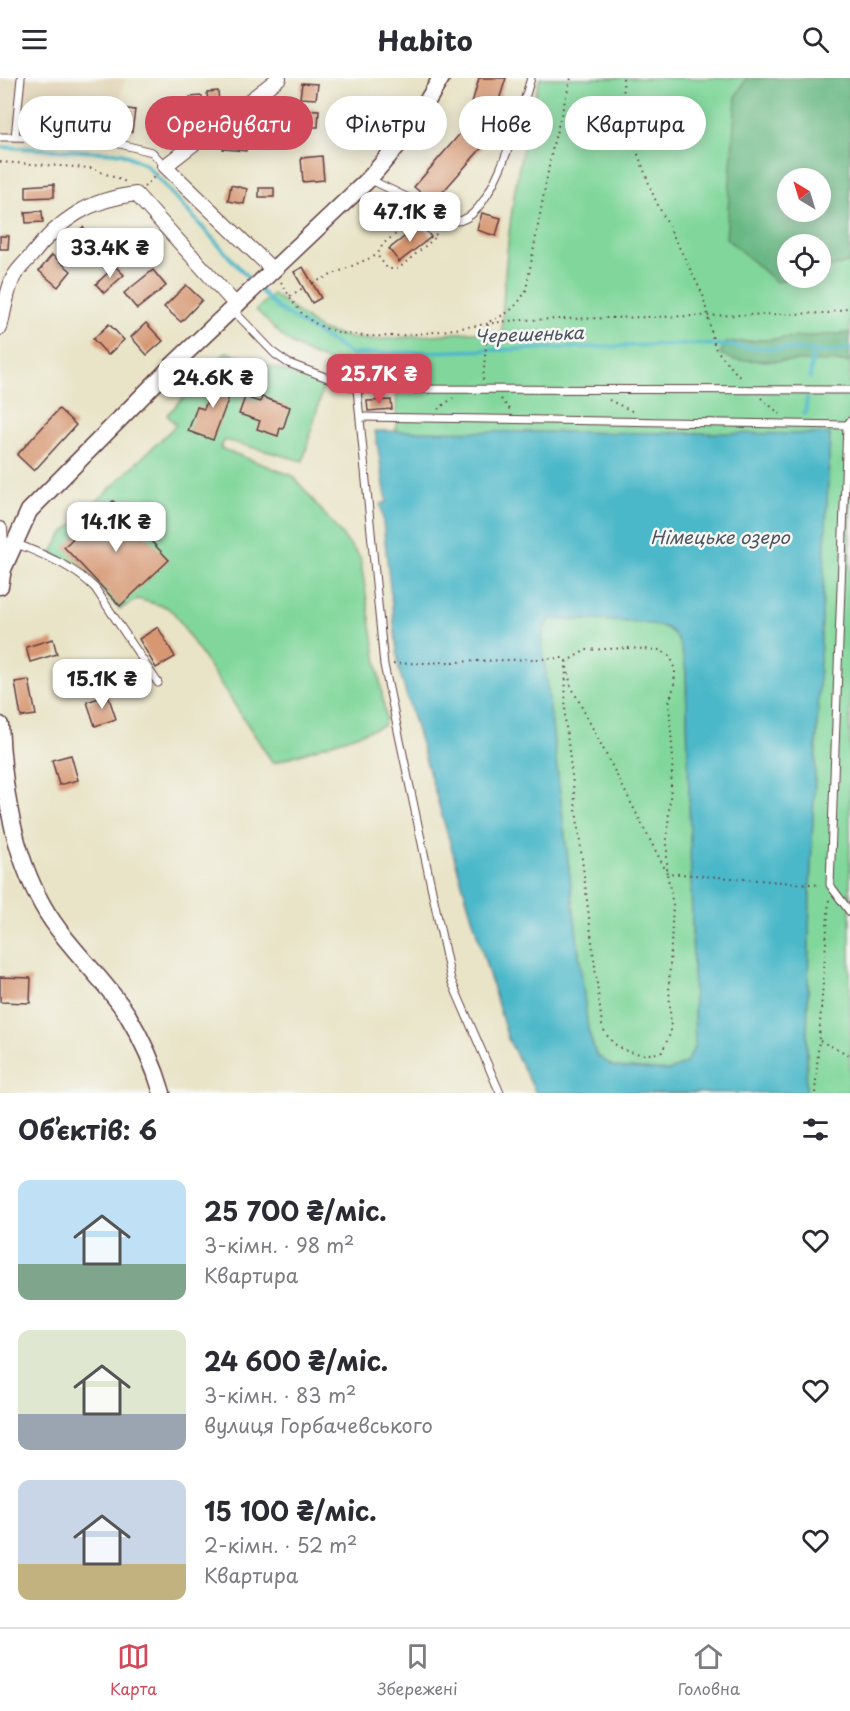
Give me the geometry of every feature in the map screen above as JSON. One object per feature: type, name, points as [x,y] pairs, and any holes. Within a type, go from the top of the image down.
[{"type":"street","points":[[268,274],[163,169],[279,78]]},
{"type":"street","points":[[3,569],[29,511],[175,363],[369,179],[408,133],[435,92],[441,78]]},
{"type":"street","points":[[0,328],[13,278],[47,235],[72,214],[94,203],[136,194],[238,303]]},
{"type":"street","points":[[0,528],[3,569],[0,586]]},
{"type":"street","points":[[0,725],[3,780],[21,859],[43,906],[126,1013],[154,1066],[162,1093]]},
{"type":"lane","points":[[15,137],[21,78]]},
{"type":"lane","points":[[369,179],[456,221],[468,217],[483,201],[501,169],[531,78]]},
{"type":"lane","points":[[0,137],[104,140],[152,152],[163,169]]},
{"type":"lane","points":[[238,303],[275,354],[288,363],[357,389],[850,390]]},
{"type":"lane","points":[[357,389],[362,417],[384,665],[451,980],[500,1093]]},
{"type":"lane","points":[[362,417],[848,423],[830,885],[850,912]]},
{"type":"lane","points":[[15,543],[58,560],[86,578],[159,682]]},
{"type":"path","points":[[488,322],[507,314],[516,306],[526,290],[553,145],[571,78]]},
{"type":"path","points":[[623,78],[624,103],[629,130],[665,222],[703,296],[706,318],[715,348]]},
{"type":"path","points":[[0,162],[91,168],[125,182],[136,194],[163,169]]},
{"type":"path","points":[[313,283],[377,255],[383,244],[416,218],[423,219],[437,236],[398,269],[388,269],[377,255]]},
{"type":"path","points":[[268,274],[290,296],[305,316],[321,326],[370,337],[433,333],[488,322],[828,313],[850,307]]},
{"type":"path","points":[[290,296],[303,288]]},
{"type":"path","points":[[488,322],[483,355],[486,388],[519,419]]},
{"type":"path","points":[[426,418],[466,388]]},
{"type":"path","points":[[588,389],[652,422]]},
{"type":"path","points":[[586,650],[659,650],[672,657],[675,678],[669,703],[673,759],[667,873],[673,905],[669,985],[671,1032],[662,1052],[650,1055],[621,1050],[606,1038],[602,1025],[565,718],[566,662],[586,650]]},
{"type":"path","points":[[391,664],[564,658],[571,686],[667,873]]},
{"type":"path","points":[[667,873],[819,885]]},
{"type":"path","points":[[816,1093],[830,885]]},
{"type":"path","points":[[819,1040],[850,1055]]},
{"type":"shaded area","points":[[0,78],[126,78],[120,96],[18,96],[18,143],[0,142]]},
{"type":"green space","points":[[540,78],[747,78],[736,96],[777,288],[831,288],[831,267],[850,262],[850,333],[726,343],[734,360],[850,362],[850,1093],[806,1093],[810,886],[830,434],[396,431],[397,372],[344,366],[306,352],[279,333],[256,310],[273,294],[321,330],[351,338],[373,340],[469,332],[502,334],[505,269],[522,150],[553,150],[553,96],[535,96]]},
{"type":"green space","points":[[747,78],[850,78],[850,262],[831,267],[831,234],[777,234],[776,282],[726,238],[736,96]]},
{"type":"green space","points":[[850,333],[850,362],[734,360],[720,354],[726,343]]},
{"type":"green space","points":[[226,352],[324,384],[303,461],[225,440],[220,448],[293,476],[360,557],[386,719],[383,726],[273,763],[174,613],[166,607],[138,599],[120,609],[80,568],[51,554],[62,535],[176,425],[167,415]]},
{"type":"green space","points":[[550,619],[630,622],[660,626],[673,633],[683,654],[686,671],[695,1046],[686,1063],[669,1071],[614,1067],[596,1055],[588,1029],[542,642],[543,630]]},
{"type":"water","name":"Німецьке озеро","points":[[375,431],[830,434],[810,886],[806,1093],[536,1093],[508,1039],[399,670],[381,504],[387,502]],"holes":[[[550,619],[630,622],[660,626],[673,633],[683,654],[686,671],[695,1046],[686,1063],[669,1071],[614,1067],[596,1055],[588,1029],[542,642],[543,630]]]},
{"type":"building","points":[[479,78],[506,78],[500,96],[474,96]]},
{"type":"building","points":[[302,83],[318,84],[316,99],[313,99],[313,96],[300,96]]},
{"type":"building","points":[[218,91],[218,96],[207,96],[207,92]]},
{"type":"building","points":[[313,110],[319,110],[318,127],[313,127]]},
{"type":"building","points":[[459,135],[459,150],[480,150],[433,203],[414,187]]},
{"type":"building","points":[[322,156],[324,180],[303,182],[301,158]]},
{"type":"building","points":[[54,184],[54,197],[26,198],[26,186]]},
{"type":"building","points":[[231,185],[247,189],[244,204],[228,201]]},
{"type":"building","points":[[259,188],[274,188],[274,197],[259,197]]},
{"type":"building","points":[[42,211],[43,222],[26,223],[25,212]]},
{"type":"building","points":[[482,213],[501,218],[496,236],[477,230]]},
{"type":"building","points":[[421,224],[431,237],[399,262],[389,249]]},
{"type":"building","points":[[83,227],[98,240],[76,262],[62,249]]},
{"type":"building","points":[[0,236],[9,236],[8,249],[0,249]]},
{"type":"building","points":[[52,255],[71,271],[58,287],[39,271]]},
{"type":"building","points":[[115,266],[124,275],[104,293],[96,284]]},
{"type":"building","points":[[303,267],[321,298],[312,303],[294,272]]},
{"type":"building","points":[[153,270],[166,286],[137,309],[124,293]]},
{"type":"building","points":[[186,285],[202,300],[181,322],[164,307]]},
{"type":"building","points":[[146,323],[163,341],[147,355],[131,337]]},
{"type":"building","points":[[109,324],[124,340],[108,355],[93,339]]},
{"type":"building","points":[[223,371],[237,376],[213,440],[188,431],[197,407],[204,409],[209,395],[214,397]]},
{"type":"building","points":[[245,397],[260,402],[262,397],[290,407],[283,429],[280,428],[278,436],[257,429],[260,421],[239,414]]},
{"type":"building","points":[[391,400],[392,409],[368,411],[367,401]]},
{"type":"building","points":[[59,409],[76,425],[34,471],[17,455]]},
{"type":"building","points":[[113,501],[169,560],[120,606],[64,547]]},
{"type":"building","points":[[158,627],[175,657],[156,668],[139,639]]},
{"type":"building","points":[[53,639],[57,654],[30,662],[26,647]]},
{"type":"building","points":[[29,680],[36,715],[21,717],[15,682]]},
{"type":"building","points":[[108,695],[116,719],[95,726],[87,702]]},
{"type":"building","points":[[71,755],[78,780],[59,785],[52,760]]},
{"type":"building","points":[[0,977],[31,978],[30,1003],[0,1002]]},
{"type":"waterway","name":"Черешенька","points":[[0,147],[122,153],[146,165],[253,283]]},
{"type":"waterway","name":"Черешенька","points":[[258,288],[277,308],[351,354],[698,344],[829,352],[850,349]]},
{"type":"waterway","points":[[810,378],[813,351]]},
{"type":"waterway","points":[[805,414],[807,398]]}]
